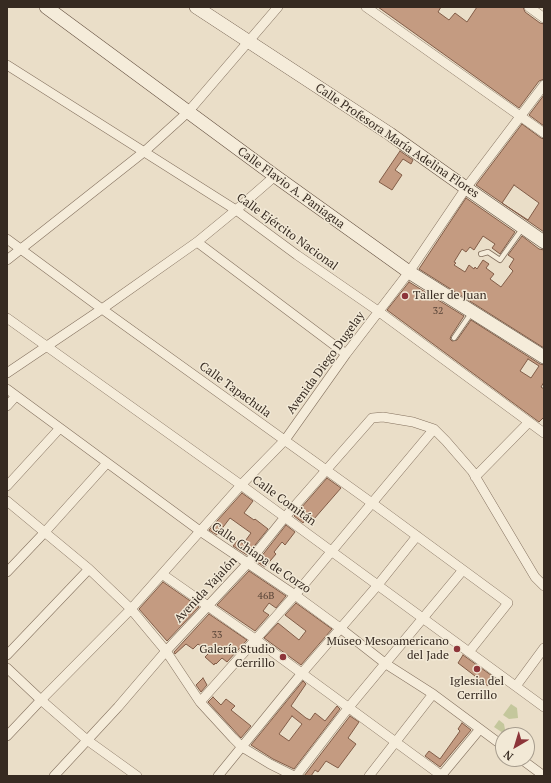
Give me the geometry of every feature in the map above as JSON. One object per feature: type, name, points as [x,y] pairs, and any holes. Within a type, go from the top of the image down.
[{"type":"street","name":"Calle Flavio A. Paniagua","points":[[46,7],[274,176],[409,272],[544,357]]},
{"type":"street","name":"Calle Profesora María Adelina Flores","points":[[196,7],[390,134],[544,242]]},
{"type":"street","points":[[7,260],[145,151],[188,112],[278,7]]},
{"type":"street","points":[[366,7],[544,132]]},
{"type":"street","points":[[529,7],[544,18]]},
{"type":"street","name":"Calle Ejército Nacional","points":[[7,65],[236,210],[541,430]]},
{"type":"street","name":"Avenida Diego Dugelay","points":[[7,736],[131,608],[241,485],[285,440],[346,354],[409,272],[466,188],[544,85]]},
{"type":"street","points":[[7,373],[102,309],[197,242],[274,176]]},
{"type":"street","name":"Calle Tapachula","points":[[7,239],[508,603],[469,652]]},
{"type":"street","points":[[197,242],[346,354]]},
{"type":"street","name":"Calle Comitán","points":[[7,318],[241,485],[544,707]]},
{"type":"street","name":"Calle Chiapa de Corzo","points":[[7,389],[200,531],[295,595],[386,664],[433,694],[495,740]]},
{"type":"street","points":[[7,406],[16,396]]},
{"type":"street","name":"Avenida Yajalón","points":[[54,776],[166,650],[248,563],[285,517],[372,418],[383,417],[413,422],[434,429]]},
{"type":"street","points":[[541,430],[544,420]]},
{"type":"street","points":[[475,477],[529,422]]},
{"type":"street","points":[[7,486],[60,428]]},
{"type":"street","points":[[200,702],[295,595],[434,429],[461,457],[472,471],[535,577],[544,586]]},
{"type":"street","points":[[7,572],[107,463]]},
{"type":"street","points":[[7,501],[89,569],[131,608],[166,650],[200,702],[217,722],[242,747],[270,764],[295,776],[462,570]]},
{"type":"street","points":[[218,776],[417,536]]},
{"type":"street","points":[[7,655],[89,569]]},
{"type":"street","points":[[162,574],[302,673],[441,776],[480,729]]},
{"type":"street","points":[[516,686],[544,648]]},
{"type":"street","points":[[7,668],[87,740],[137,776]]},
{"type":"street","points":[[369,776],[433,694]]},
{"type":"street","points":[[531,767],[544,776]]},
{"type":"lane","points":[[481,254],[488,252],[500,260],[523,227]]},
{"type":"lane","points":[[454,338],[472,312]]},
{"type":"green space","points":[[511,704],[517,708],[518,718],[509,719],[503,715]]},
{"type":"green space","points":[[499,720],[504,724],[505,727],[495,728]]},
{"type":"building","points":[[378,7],[441,7],[438,12],[449,20],[455,13],[467,22],[477,7],[523,7],[525,12],[540,23],[544,24],[544,79],[539,81],[519,108]]},
{"type":"building","points":[[544,95],[544,126],[529,115]]},
{"type":"building","points":[[522,124],[544,139],[544,232],[503,204],[528,220],[539,203],[514,185],[502,203],[476,185]]},
{"type":"building","points":[[400,151],[413,160],[411,164],[403,159],[395,170],[402,175],[392,190],[379,182]]},
{"type":"building","points":[[466,198],[515,232],[500,254],[492,248],[495,244],[483,236],[474,250],[470,247],[466,252],[462,249],[454,262],[456,263],[454,265],[465,272],[469,265],[474,269],[475,267],[477,269],[483,260],[489,264],[486,268],[494,274],[490,279],[501,287],[513,271],[509,267],[514,259],[508,255],[522,236],[539,249],[544,250],[544,348],[419,269]]},
{"type":"building","points":[[409,282],[464,316],[451,336],[450,339],[452,341],[457,340],[471,320],[540,364],[544,365],[544,382],[541,387],[544,389],[544,417],[539,422],[387,310]],"holes":[[[528,359],[539,366],[531,378],[520,371]]]},
{"type":"building","points":[[327,478],[341,488],[314,519],[309,515],[303,523],[294,516]]},
{"type":"building","points":[[242,493],[253,501],[244,513],[268,529],[247,555],[233,546],[238,540],[243,544],[251,533],[230,518],[217,535],[209,530]]},
{"type":"building","points":[[286,525],[295,532],[285,545],[282,542],[274,552],[276,554],[265,567],[257,562]]},
{"type":"building","points":[[249,571],[286,596],[276,608],[269,603],[263,611],[269,615],[255,631],[217,605]]},
{"type":"building","points":[[163,582],[199,607],[167,641],[139,609]]},
{"type":"building","points":[[296,603],[332,629],[301,665],[264,638],[278,623],[299,640],[306,631],[285,615]]},
{"type":"building","points":[[209,614],[247,640],[227,662],[222,658],[214,665],[205,657],[209,653],[198,644],[193,649],[186,644],[175,654],[174,652]]},
{"type":"building","name":"Iglesia del Cerrillo","points":[[463,655],[495,678],[488,686],[458,663]]},
{"type":"building","points":[[203,678],[207,685],[201,692],[196,685]]},
{"type":"building","points":[[303,681],[306,684],[291,706],[306,718],[310,720],[315,713],[325,721],[337,706],[340,709],[294,769],[273,759],[251,745]],"holes":[[[292,716],[302,724],[289,741],[279,734]]]},
{"type":"building","points":[[213,697],[221,705],[226,699],[235,706],[231,710],[251,726],[241,738],[208,702]]},
{"type":"building","points":[[350,716],[359,722],[348,738],[356,744],[338,768],[326,761],[318,772],[315,770],[311,776],[304,776]]},
{"type":"building","points":[[462,723],[471,730],[440,767],[425,756],[429,751],[440,759],[460,731],[458,729]]},
{"type":"place","name":"Taller de Juan","points":[[405,296]]},
{"type":"place","name":"Museo Mesoamericano del Jade","points":[[457,649]]},
{"type":"place","name":"Galería Studio Cerrillo","points":[[283,657]]},
{"type":"place","name":"Iglesia del Cerrillo","points":[[477,669]]}]
